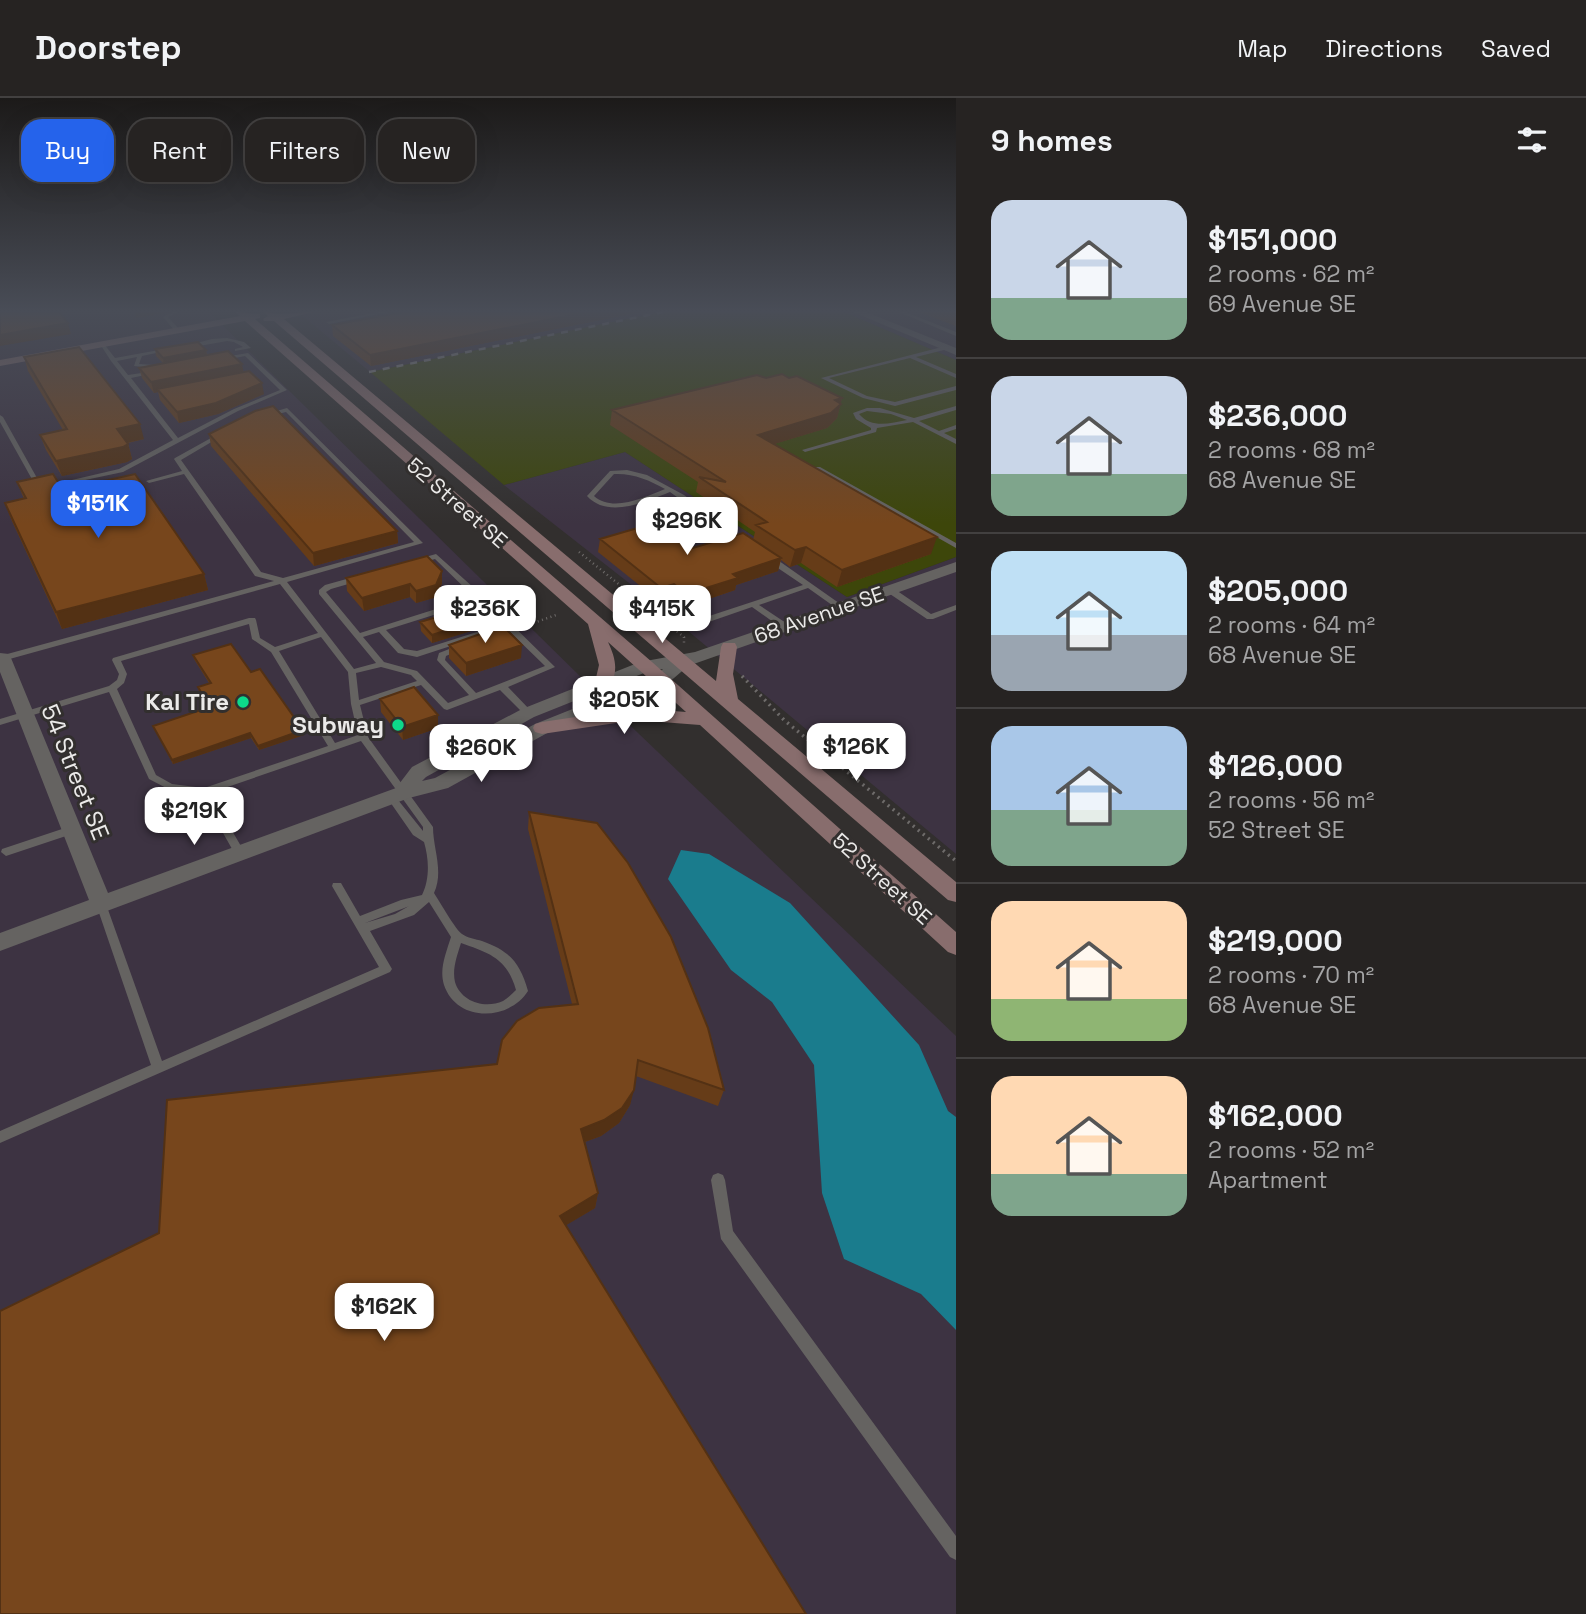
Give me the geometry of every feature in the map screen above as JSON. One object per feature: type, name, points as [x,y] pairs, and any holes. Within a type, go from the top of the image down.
[{"type":"main road","name":"52 Street SE","points":[[323,383],[646,666],[956,946]]},
{"type":"main road","name":"52 Street SE","points":[[353,383],[956,894]]},
{"type":"main road","points":[[596,623],[597,635],[609,664],[604,681]]},
{"type":"main road","points":[[729,647],[724,667],[724,686],[730,702]]},
{"type":"main road","points":[[542,728],[636,714],[706,720]]},
{"type":"street","name":"68 Avenue SE","points":[[397,795],[419,772],[528,713],[604,681],[646,666],[682,662],[729,647],[956,567]]},
{"type":"street","name":"54 Street SE","points":[[1,658],[101,904]]},
{"type":"street","name":"68 Avenue SE","points":[[0,942],[397,795],[441,783],[542,728],[661,680],[682,662]]},
{"type":"lane","points":[[131,383],[177,441]]},
{"type":"lane","points":[[0,417],[40,489],[121,471],[236,410],[284,390],[276,383]]},
{"type":"lane","points":[[833,383],[865,397],[895,404],[956,388]]},
{"type":"lane","points":[[143,399],[156,396]]},
{"type":"lane","points":[[956,408],[912,421],[874,427],[858,418],[856,413],[873,408],[912,421],[956,442]]},
{"type":"lane","points":[[1,658],[419,543],[287,410],[260,417]]},
{"type":"lane","points":[[235,426],[177,459],[258,575],[281,580],[352,672],[355,704],[363,737],[397,795],[428,827],[434,887],[429,896],[405,902],[361,925]]},
{"type":"lane","points":[[805,450],[874,432],[874,427]]},
{"type":"lane","points":[[938,433],[956,427]]},
{"type":"lane","points":[[818,468],[956,546]]},
{"type":"lane","points":[[670,491],[616,505],[596,502],[590,496],[616,471],[646,477],[670,491],[751,546]]},
{"type":"lane","points":[[149,481],[186,472]]},
{"type":"lane","points":[[762,554],[842,608]]},
{"type":"lane","points":[[352,672],[381,664],[414,673],[447,707],[551,667],[436,556],[328,587],[322,592],[381,664]]},
{"type":"lane","points":[[700,622],[809,585]]},
{"type":"lane","points":[[890,590],[930,617],[956,607]]},
{"type":"lane","points":[[358,636],[480,598]]},
{"type":"lane","points":[[753,604],[786,627]]},
{"type":"lane","points":[[0,722],[111,688],[121,681],[123,674],[116,660],[252,620],[256,639],[274,650],[333,747]]},
{"type":"lane","points":[[381,629],[401,651],[417,654],[510,628]]},
{"type":"lane","points":[[475,697],[443,663],[442,655],[510,628]]},
{"type":"lane","points":[[274,650],[323,634]]},
{"type":"lane","points":[[355,704],[422,682]]},
{"type":"lane","points":[[502,686],[528,713]]},
{"type":"lane","points":[[111,688],[152,777],[170,787],[204,791],[363,737]]},
{"type":"lane","points":[[204,791],[240,853]]},
{"type":"lane","points":[[6,852],[71,830]]},
{"type":"lane","points":[[0,1137],[386,969],[337,886]]},
{"type":"lane","points":[[429,896],[457,937],[506,956],[518,973],[522,991],[509,1003],[486,1011],[464,1004],[450,989],[447,972],[457,937]]},
{"type":"lane","points":[[101,904],[158,1068]]},
{"type":"lane","points":[[718,1180],[726,1234],[956,1551]]},
{"type":"path","points":[[510,628],[556,615]]},
{"type":"path","points":[[736,669],[784,720],[956,861]]},
{"type":"shaded area","points":[[0,383],[281,383],[638,733],[956,1036],[956,1614],[0,1614]]},
{"type":"shaded area","points":[[625,452],[847,597],[956,557],[956,854],[652,601],[504,485]]},
{"type":"green space","points":[[383,383],[956,383],[956,557],[847,597],[625,452],[504,485]]},
{"type":"water","points":[[681,850],[709,854],[790,903],[919,1045],[948,1111],[956,1117],[956,1330],[921,1294],[844,1259],[822,1193],[814,1065],[772,1002],[731,970],[668,879]]},
{"type":"building","points":[[39,383],[107,383],[140,424],[117,429],[128,444],[123,447],[56,461],[40,435],[67,429]]},
{"type":"building","points":[[189,383],[262,383],[216,403],[177,412],[157,389]]},
{"type":"building","points":[[725,383],[811,383],[842,398],[835,400],[841,404],[831,413],[758,435],[937,537],[842,570],[806,547],[795,550],[756,525],[767,522],[699,477],[726,482],[612,410]]},
{"type":"building","points":[[273,406],[397,531],[313,553],[209,434],[255,411]]},
{"type":"building","points":[[53,474],[63,490],[135,474],[204,574],[56,612],[5,503],[26,498],[17,482]]},
{"type":"building","points":[[658,522],[693,548],[743,533],[781,558],[733,574],[738,578],[687,594],[674,584],[661,588],[600,539]]},
{"type":"building","points":[[427,556],[442,571],[436,585],[416,591],[410,584],[362,598],[346,578]]},
{"type":"building","points":[[473,606],[484,618],[432,635],[420,622]]},
{"type":"building","points":[[503,626],[522,645],[466,663],[449,645]]},
{"type":"building","name":"Kal Tire","points":[[231,644],[251,672],[260,669],[303,730],[258,746],[250,733],[172,760],[153,726],[210,707],[198,687],[211,683],[193,655]]},
{"type":"building","points":[[414,687],[438,715],[402,727],[380,699]]},
{"type":"building","points":[[529,812],[597,823],[628,863],[671,937],[708,1028],[724,1090],[638,1060],[634,1090],[622,1108],[604,1120],[581,1129],[598,1193],[560,1216],[806,1614],[0,1614],[0,1311],[159,1233],[167,1100],[497,1064],[502,1040],[517,1021],[539,1008],[578,1004]]},
{"type":"place","name":"Kal Tire","points":[[243,702]]},
{"type":"place","name":"Subway","points":[[398,725]]}]
